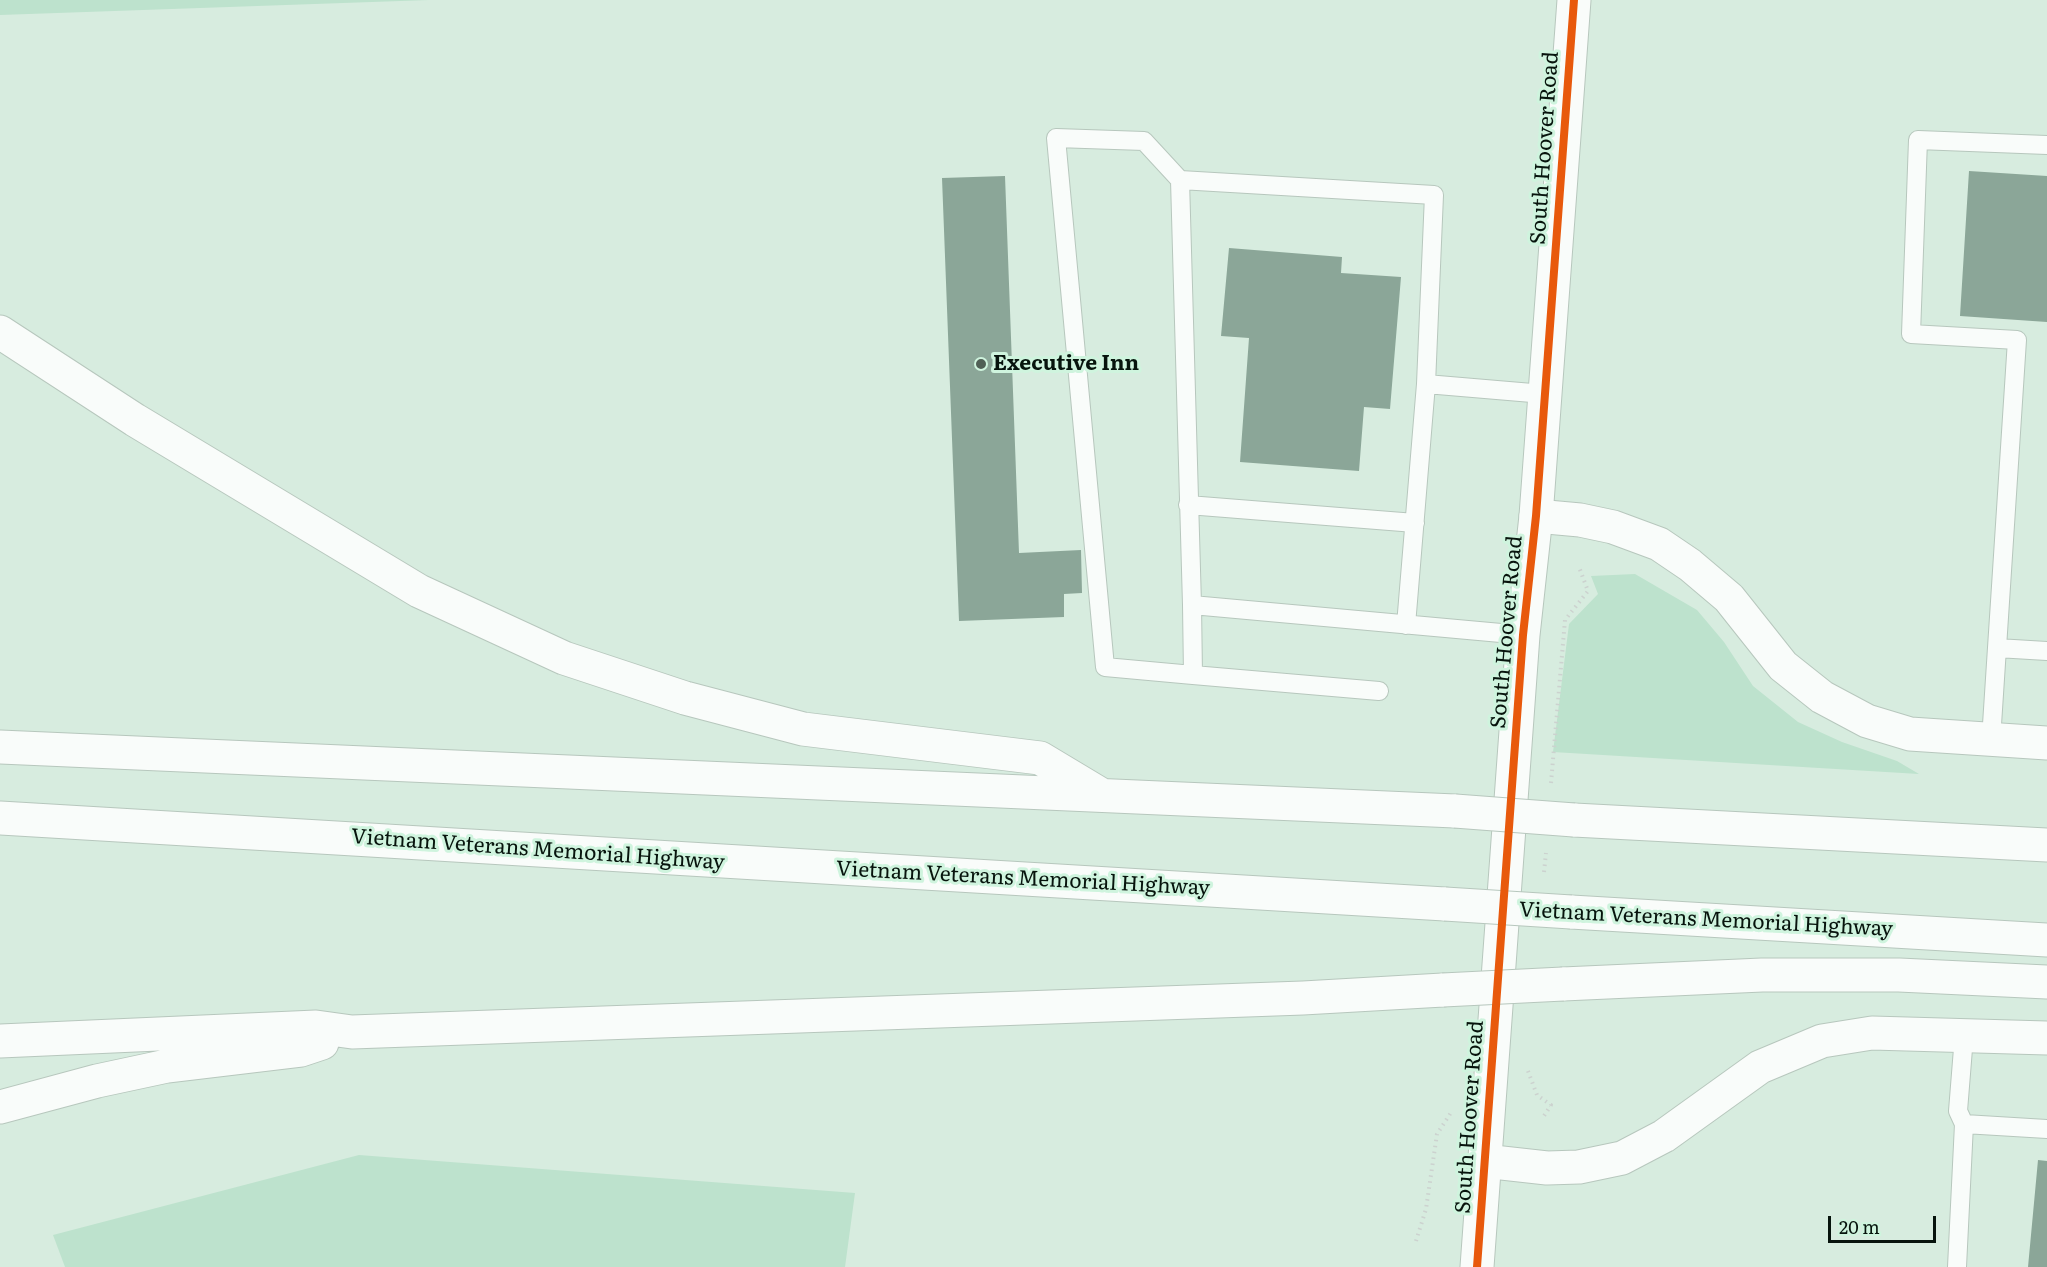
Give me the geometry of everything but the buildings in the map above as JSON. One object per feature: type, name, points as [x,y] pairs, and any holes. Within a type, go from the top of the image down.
[{"type":"main road","name":"South Hoover Road","points":[[1478,1267],[1523,635],[1536,516],[1574,0]]},
{"type":"main road","points":[[0,332],[135,420],[419,591],[564,658],[685,698],[803,729],[1040,758],[1101,795]]},
{"type":"main road","points":[[1536,516],[1580,520],[1613,527],[1659,544],[1729,598],[1783,666],[1822,697],[1867,722],[1911,734],[2047,743]]},
{"type":"main road","points":[[0,747],[1455,811],[2047,845]]},
{"type":"main road","name":"Vietnam Veterans Memorial Highway","points":[[0,818],[2047,940]]},
{"type":"main road","points":[[0,1041],[318,1036],[352,1032],[1303,998],[1762,975],[1899,975],[2047,982]]},
{"type":"main road","points":[[1484,1161],[1546,1168],[1579,1167],[1622,1158],[1664,1136],[1760,1067],[1798,1049],[1822,1041],[1872,1033],[2047,1038]]},
{"type":"main road","points":[[0,1107],[97,1080],[167,1066],[301,1050],[318,1036]]},
{"type":"lane","points":[[1193,675],[1180,180],[1144,141],[1056,138],[1105,667],[1193,675],[1379,691]]},
{"type":"lane","points":[[1991,740],[2017,339],[1911,334],[1918,140],[2047,145]]},
{"type":"lane","points":[[1180,180],[1434,195],[1426,384],[1406,625]]},
{"type":"lane","points":[[1426,384],[1544,394]]},
{"type":"lane","points":[[1188,505],[1414,523]]},
{"type":"lane","points":[[1192,605],[1523,635]]},
{"type":"lane","points":[[1997,648],[2047,651]]},
{"type":"lane","points":[[1957,1267],[1964,1124],[1958,1111],[1964,1036]]},
{"type":"lane","points":[[1964,1124],[2047,1129]]},
{"type":"green space","points":[[0,0],[429,0],[0,15]]},
{"type":"green space","points":[[1635,574],[1697,610],[1724,642],[1753,686],[1798,722],[1842,742],[1897,761],[1919,774],[1553,752],[1569,624],[1598,594],[1591,576]]},
{"type":"green space","points":[[359,1155],[855,1193],[845,1267],[65,1267],[53,1235]]},
{"type":"cycle path","points":[[1477,1267],[1523,635],[1536,516],[1574,0]]},
{"type":"place","name":"Executive Inn","points":[[981,364]]}]
